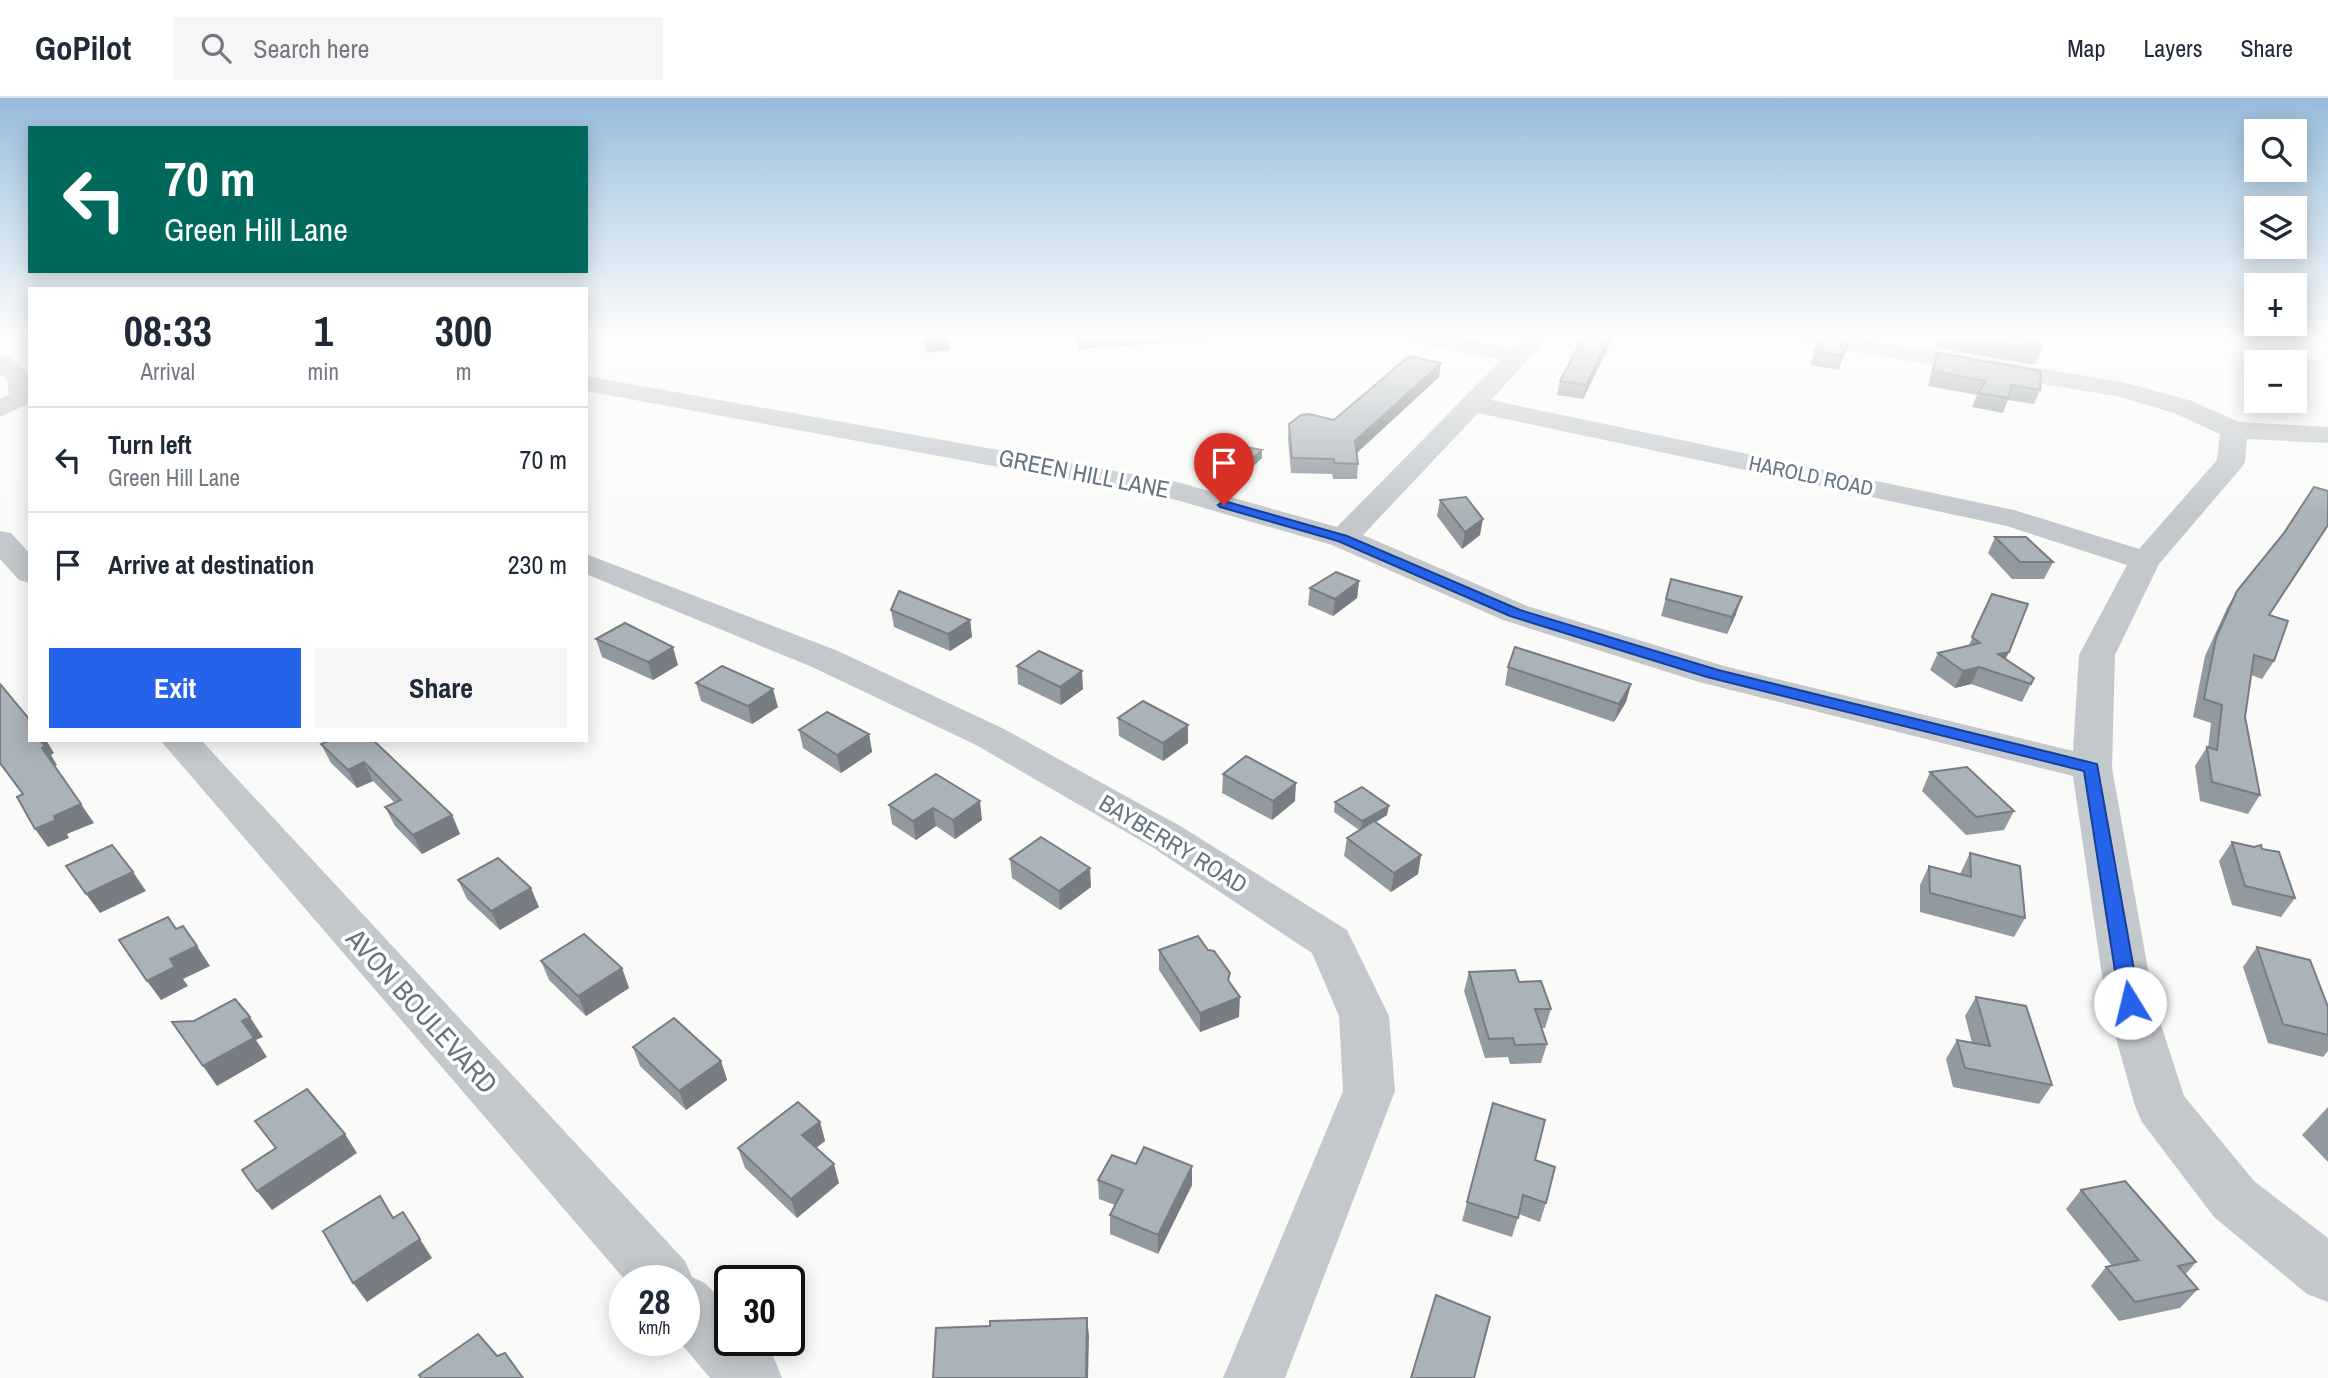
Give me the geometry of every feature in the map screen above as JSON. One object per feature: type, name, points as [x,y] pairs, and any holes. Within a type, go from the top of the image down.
[{"type":"street","name":"GREEN HILL LANE","points":[[656,396],[1177,491],[1343,538],[1528,617],[1712,674],[2092,768]]},
{"type":"street","points":[[1343,538],[1482,396]]},
{"type":"street","points":[[2143,396],[2183,407],[2234,430],[2328,435]]},
{"type":"street","name":"HAROLD ROAD","points":[[1474,404],[2014,519],[2145,561]]},
{"type":"street","points":[[2234,430],[2231,462],[2145,561],[2097,655],[2092,768],[2130,1003],[2161,1106],[2234,1199],[2328,1274]]},
{"type":"street","points":[[0,540],[28,571]]},
{"type":"street","name":"BAYBERRY ROAD","points":[[588,564],[825,659],[990,737],[1167,837],[1331,942],[1364,1016],[1369,1091],[1254,1378]]},
{"type":"street","name":"AVON BOULEVARD","points":[[181,742],[650,1265]]},
{"type":"street","points":[[700,1321],[751,1378]]},
{"type":"building","points":[[1362,396],[1405,396],[1355,441],[1358,464],[1334,463],[1334,459],[1292,458],[1289,424],[1301,415],[1309,414],[1334,420]]},
{"type":"building","points":[[1232,445],[1262,450],[1239,471],[1209,464]]},
{"type":"building","points":[[2314,487],[2328,491],[2328,525],[2269,615],[2288,621],[2274,661],[2254,655],[2245,717],[2260,795],[2212,782],[2207,747],[2217,750],[2222,705],[2204,699],[2216,638],[2237,591],[2284,533]]},
{"type":"building","points":[[1466,497],[1483,519],[1465,532],[1440,500]]},
{"type":"building","points":[[1995,537],[2026,537],[2053,562],[2020,562]]},
{"type":"building","points":[[1336,572],[1359,581],[1335,599],[1310,588]]},
{"type":"building","points":[[1671,579],[1742,597],[1732,617],[1666,599]]},
{"type":"building","points":[[899,591],[970,620],[948,634],[891,610]]},
{"type":"building","points":[[1992,594],[2028,604],[2009,652],[1998,654],[2034,678],[2031,684],[1979,667],[1963,671],[1938,653],[1980,643],[1972,637]]},
{"type":"building","points":[[625,623],[673,647],[648,662],[596,639]]},
{"type":"building","points":[[1515,647],[1631,684],[1619,704],[1508,667]]},
{"type":"building","points":[[1039,651],[1082,671],[1060,687],[1017,666]]},
{"type":"building","points":[[722,666],[773,689],[748,706],[696,683]]},
{"type":"building","points":[[0,684],[28,718],[28,742],[42,742],[45,746],[42,748],[81,804],[54,816],[56,820],[35,829],[17,797],[23,794],[0,763]]},
{"type":"building","points":[[1143,701],[1188,725],[1163,743],[1118,718]]},
{"type":"building","points":[[827,712],[869,734],[837,755],[799,730]]},
{"type":"building","points":[[375,742],[452,815],[413,835],[385,807],[401,800],[364,762],[348,770],[321,744]]},
{"type":"building","points":[[1246,756],[1296,783],[1273,801],[1223,774]]},
{"type":"building","points":[[1967,767],[2014,811],[1976,817],[1930,772]]},
{"type":"building","points":[[936,774],[980,801],[953,820],[933,808],[913,821],[889,805]]},
{"type":"building","points":[[1362,787],[1389,806],[1362,821],[1335,802]]},
{"type":"building","points":[[1374,821],[1421,855],[1394,873],[1347,838]]},
{"type":"building","points":[[1041,837],[1090,868],[1059,891],[1010,859]]},
{"type":"building","points":[[2232,842],[2254,847],[2261,845],[2262,849],[2279,852],[2295,898],[2245,886]]},
{"type":"building","points":[[112,845],[133,872],[86,894],[66,866]]},
{"type":"building","points":[[1970,853],[2020,866],[2025,918],[1930,893],[1929,866],[1971,877]]},
{"type":"building","points":[[498,858],[531,888],[491,911],[458,880]]},
{"type":"building","points":[[168,917],[176,929],[183,926],[197,946],[170,959],[175,967],[147,981],[119,940]]},
{"type":"building","points":[[584,934],[622,968],[578,996],[541,961]]},
{"type":"building","points":[[1198,936],[1208,950],[1214,951],[1230,973],[1228,980],[1240,997],[1200,1013],[1159,950]]},
{"type":"building","points":[[2257,947],[2310,960],[2328,1007],[2328,1035],[2283,1024]]},
{"type":"building","points":[[1515,970],[1519,982],[1541,981],[1551,1009],[1535,1009],[1547,1044],[1515,1045],[1513,1038],[1489,1039],[1469,972]]},
{"type":"building","points":[[1976,997],[2026,1006],[2052,1085],[1965,1068],[1957,1040],[1990,1046]]},
{"type":"building","points":[[235,999],[250,1017],[242,1021],[254,1038],[203,1066],[172,1022],[194,1021]]},
{"type":"building","points":[[674,1018],[721,1061],[679,1091],[633,1047]]},
{"type":"building","points":[[307,1089],[345,1134],[257,1191],[242,1170],[276,1148],[255,1121]]},
{"type":"building","points":[[798,1102],[820,1122],[802,1135],[834,1164],[791,1199],[738,1148]]},
{"type":"building","points":[[1493,1103],[1545,1120],[1535,1160],[1555,1167],[1546,1203],[1523,1195],[1518,1218],[1467,1202]]},
{"type":"building","points":[[1144,1147],[1192,1166],[1158,1235],[1110,1215],[1123,1190],[1098,1180],[1112,1155],[1136,1164]]},
{"type":"building","points":[[2125,1181],[2196,1262],[2178,1266],[2198,1289],[2135,1302],[2106,1267],[2139,1260],[2081,1190]]},
{"type":"building","points":[[380,1196],[393,1218],[403,1212],[420,1239],[353,1283],[323,1231]]},
{"type":"building","points":[[1436,1295],[1490,1317],[1474,1378],[1411,1378]]},
{"type":"building","points":[[1087,1318],[1086,1378],[933,1378],[936,1328],[990,1326],[990,1321]]},
{"type":"building","points":[[478,1334],[497,1356],[505,1353],[523,1378],[421,1378],[419,1375]]},
{"type":"route","points":[[1224,505],[1343,538],[1515,613],[1712,674],[2092,768],[2130,1003]]}]
